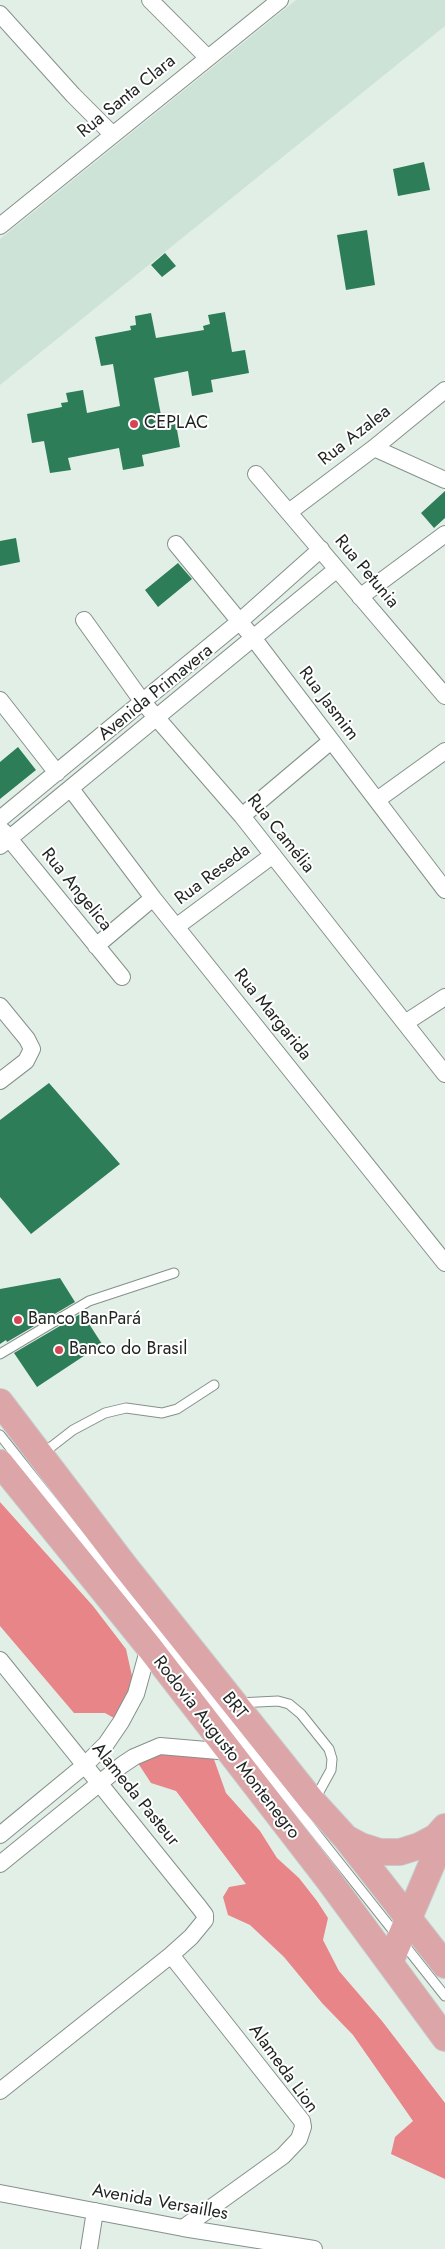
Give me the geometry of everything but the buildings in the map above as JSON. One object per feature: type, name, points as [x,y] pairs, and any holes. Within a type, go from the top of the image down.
[{"type":"main road","name":"Rodovia Augusto Montenegro","points":[[0,1402],[124,1565],[313,1802],[345,1837],[399,1940],[445,2038]]},
{"type":"main road","name":"Rodovia Augusto Montenegro","points":[[0,1463],[149,1647],[230,1752],[399,1940],[445,1965]]},
{"type":"main road","points":[[345,1837],[361,1846],[380,1852],[400,1852],[419,1846],[436,1836],[445,1827]]},
{"type":"main road","points":[[399,1940],[436,1874],[445,1833]]},
{"type":"street","points":[[150,0],[208,58]]},
{"type":"street","name":"Rua Santa Clara","points":[[2,219],[280,0]]},
{"type":"street","points":[[0,14],[60,81],[112,134]]},
{"type":"street","name":"Rua Azalea","points":[[289,512],[374,448],[445,390]]},
{"type":"street","points":[[374,448],[445,480]]},
{"type":"street","name":"Rua Petunia","points":[[256,474],[445,696]]},
{"type":"street","points":[[360,597],[445,534]]},
{"type":"street","name":"Rua Jasmim","points":[[176,544],[254,639],[445,890]]},
{"type":"street","name":"Avenida Primavera","points":[[0,819],[239,622],[321,549]]},
{"type":"street","name":"Avenida Primavera","points":[[3,837],[70,790],[337,569]]},
{"type":"street","name":"Rua Camélia","points":[[84,620],[142,701],[242,816],[445,1074]]},
{"type":"street","points":[[0,700],[57,773]]},
{"type":"street","points":[[242,816],[331,741]]},
{"type":"street","points":[[377,800],[445,751]]},
{"type":"street","name":"Rua Margarida","points":[[70,790],[153,898],[445,1263]]},
{"type":"street","name":"Rua Angelica","points":[[3,837],[122,978]]},
{"type":"street","name":"Rua Reseda","points":[[176,927],[272,855]]},
{"type":"street","points":[[96,946],[153,898]]},
{"type":"street","points":[[405,1023],[445,997]]},
{"type":"street","points":[[0,1006],[27,1039],[32,1049],[26,1061],[0,1081]]},
{"type":"street","points":[[0,1835],[85,1765],[106,1744],[136,1694],[149,1647]]},
{"type":"street","name":"Alameda Pasteur","points":[[0,1660],[205,1915],[205,1920],[201,1926],[171,1955]]},
{"type":"street","points":[[106,1744],[122,1765]]},
{"type":"street","points":[[0,1864],[122,1765],[160,1746],[230,1752]]},
{"type":"street","points":[[0,2091],[171,1955]]},
{"type":"street","name":"Alameda Lion","points":[[171,1955],[302,2121],[303,2126],[299,2139],[283,2156],[183,2228]]},
{"type":"street","name":"Avenida Versailles","points":[[0,2193],[265,2245],[314,2249]]},
{"type":"street","points":[[89,2249],[94,2212]]},
{"type":"lane","points":[[0,1354],[89,1301],[174,1273]]},
{"type":"lane","points":[[40,1455],[73,1430],[105,1413],[126,1408],[162,1414],[177,1409],[214,1385]]},
{"type":"lane","name":"BRT","points":[[0,1435],[445,1996]]},
{"type":"lane","points":[[234,1703],[278,1701],[289,1704],[301,1714],[318,1735],[329,1749],[332,1759],[331,1770],[313,1802]]},
{"type":"shaded area","points":[[296,0],[445,0],[445,26],[0,385],[0,239]]},
{"type":"shaded area","points":[[0,1502],[93,1606],[126,1649],[136,1694],[121,1722],[105,1713],[74,1713],[0,1626]]},
{"type":"shaded area","points":[[160,1746],[211,1751],[226,1793],[260,1831],[277,1858],[299,1878],[317,1901],[328,1918],[323,1940],[339,1971],[382,2021],[445,2103],[445,2179],[391,2154],[395,2137],[413,2121],[353,2035],[322,2003],[284,1957],[250,1925],[228,1915],[223,1897],[229,1887],[246,1884],[176,1791],[151,1783],[134,1757]]},
{"type":"place","name":"CEPLAC","points":[[134,424]]},
{"type":"place","name":"Banco BanPará","points":[[18,1320]]},
{"type":"place","name":"Banco do Brasil","points":[[59,1350]]}]
